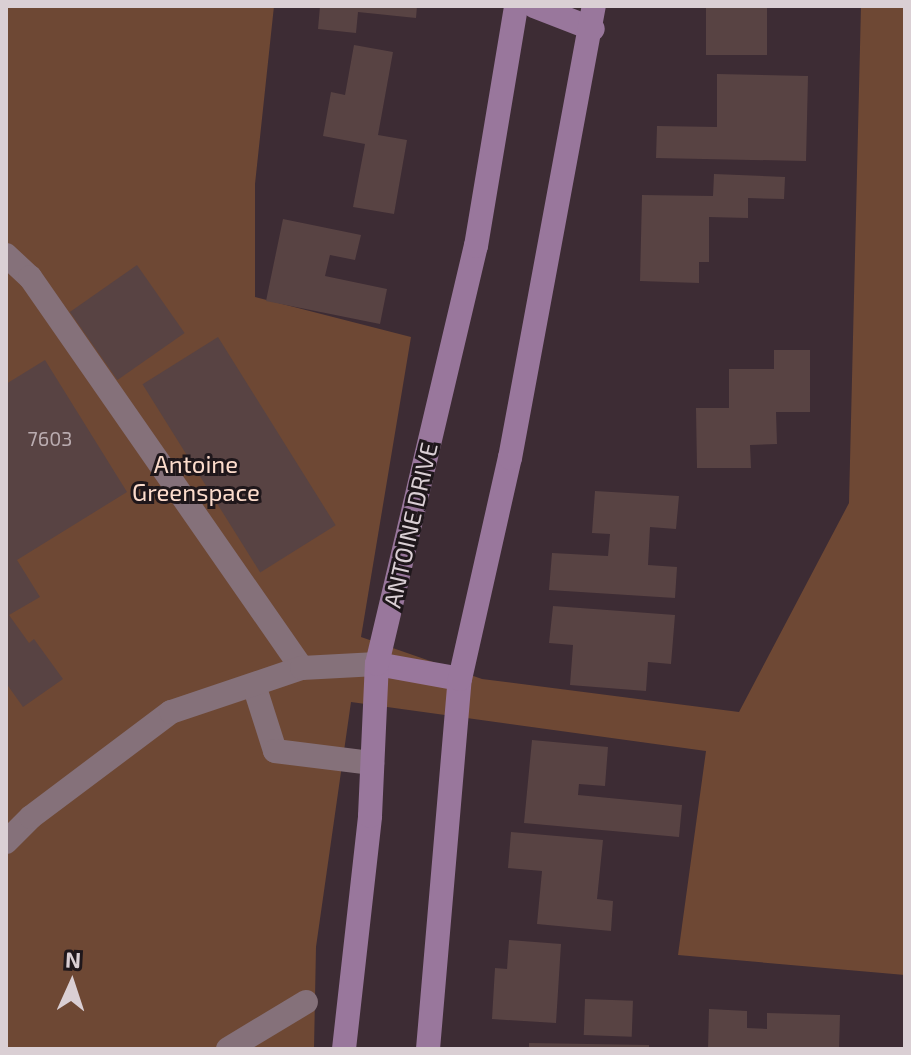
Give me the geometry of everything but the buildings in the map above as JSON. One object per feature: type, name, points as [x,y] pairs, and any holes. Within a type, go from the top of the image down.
[{"type":"main road","name":"ANTOINE DRIVE","points":[[344,1049],[372,763],[377,664],[476,246],[516,6]]},
{"type":"main road","points":[[428,1049],[460,679],[510,458],[593,17],[534,6]]},
{"type":"main road","points":[[377,664],[460,679]]},
{"type":"lane","points":[[6,255],[30,277],[302,668]]},
{"type":"lane","points":[[6,842],[31,817],[171,712],[302,668],[377,664]]},
{"type":"lane","points":[[254,685],[275,751],[372,763]]},
{"type":"lane","points":[[228,1049],[306,1002]]},
{"type":"green space","name":"Antoine Greenspace","points":[[6,6],[274,6],[255,184],[255,297],[411,337],[361,637],[482,679],[739,712],[849,503],[861,6],[905,6],[905,975],[678,955],[706,751],[351,702],[316,947],[314,1049],[6,1049]]}]
